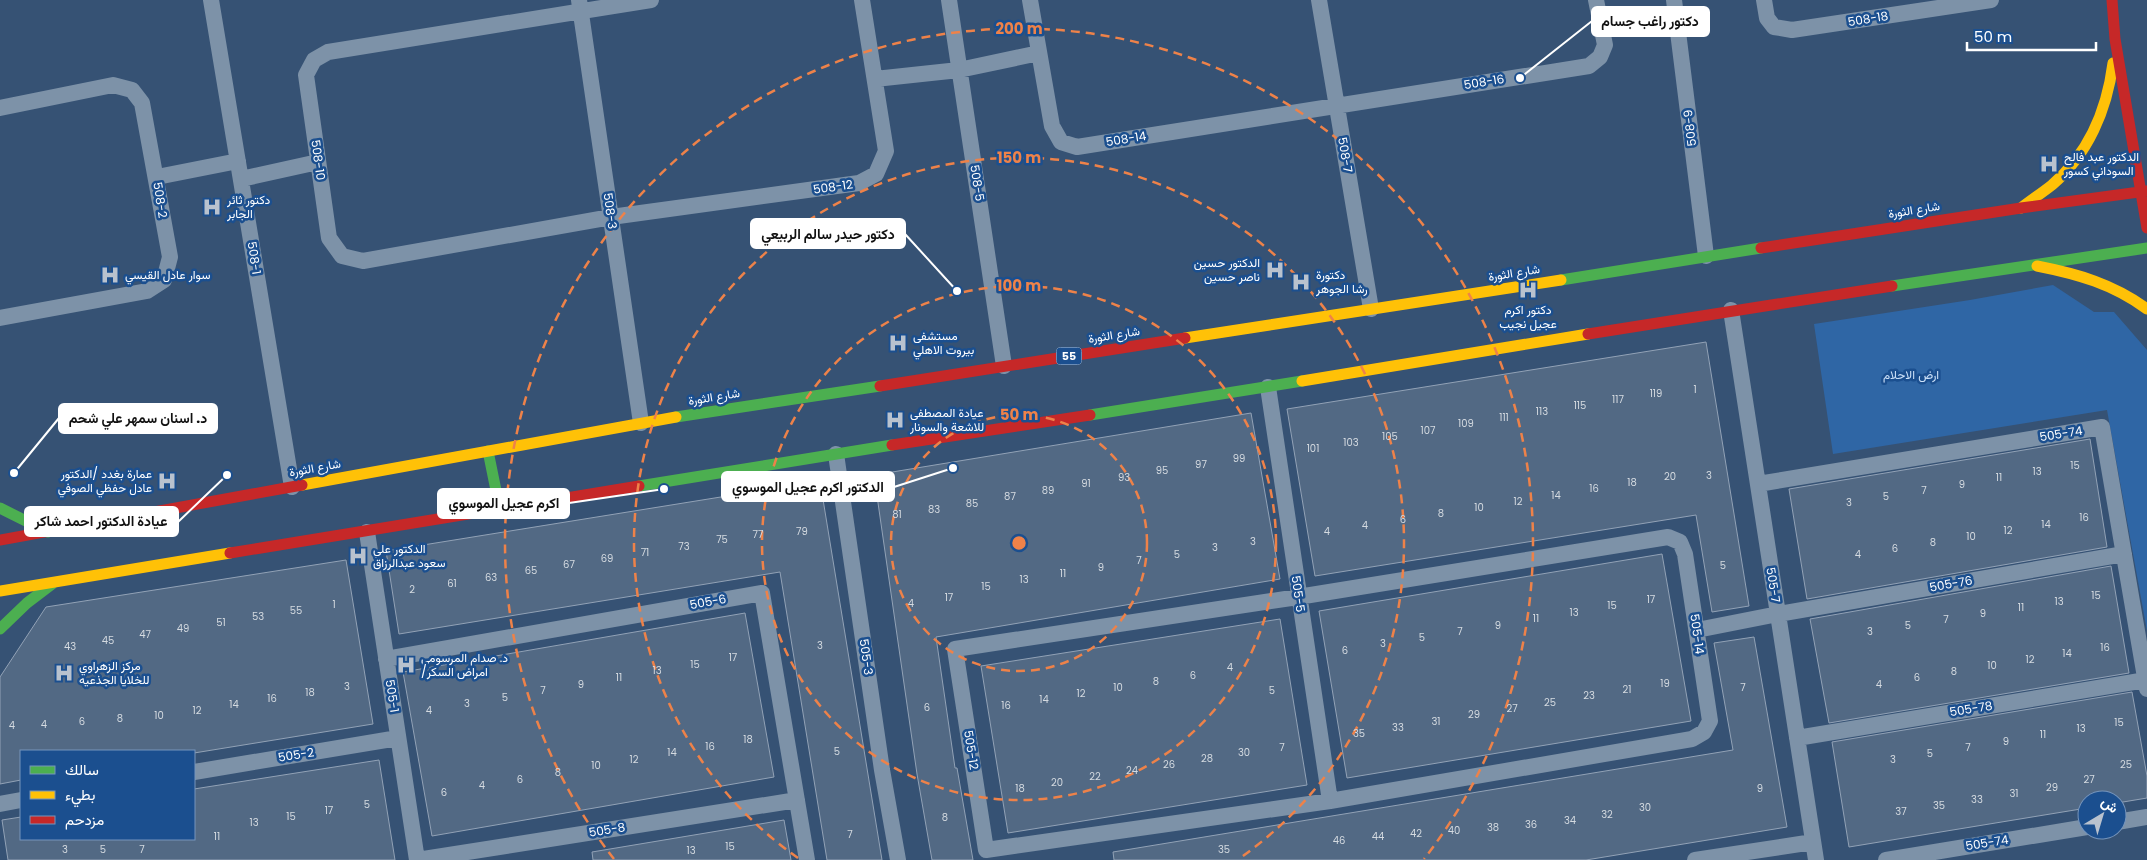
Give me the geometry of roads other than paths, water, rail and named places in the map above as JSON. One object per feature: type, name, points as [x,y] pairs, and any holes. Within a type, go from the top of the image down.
[{"type":"main road","points":[[2112,0],[2115,39],[2147,207]]},
{"type":"main road","points":[[2020,208],[2053,184],[2080,153],[2100,118],[2109,87],[2115,39]]},
{"type":"main road","name":"شارع الثورة","points":[[0,540],[641,423],[1706,256],[2020,208],[2144,192]]},
{"type":"main road","points":[[2144,192],[2147,228]]},
{"type":"main road","points":[[0,591],[836,454],[1268,387],[1731,310],[2037,266],[2147,248]]},
{"type":"main road","points":[[2037,266],[2084,275],[2128,295],[2147,309]]},
{"type":"main road","points":[[488,451],[500,510]]},
{"type":"main road","points":[[0,508],[48,532]]},
{"type":"main road","points":[[0,629],[27,603],[54,582]]},
{"type":"street","name":"508-1","points":[[211,0],[292,487]]},
{"type":"street","points":[[580,5],[651,0]]},
{"type":"street","name":"508-12","points":[[611,217],[859,183],[876,174],[886,151],[862,0]]},
{"type":"street","name":"508-5","points":[[949,0],[1004,366]]},
{"type":"street","name":"508-14","points":[[1030,0],[1052,126],[1061,142],[1077,147],[1336,106]]},
{"type":"street","name":"508-7","points":[[1319,0],[1371,309]]},
{"type":"street","name":"508-16","points":[[1336,106],[1589,66],[1600,57],[1605,45],[1596,0]]},
{"type":"street","name":"508-9","points":[[1674,0],[1706,256]]},
{"type":"street","name":"508-18","points":[[1764,0],[1767,18],[1774,28],[1792,30],[1991,0]]},
{"type":"street","name":"508-10","points":[[580,5],[328,52],[314,60],[306,75],[329,238],[342,256],[363,261],[611,217]]},
{"type":"street","name":"508-3","points":[[580,5],[641,423]]},
{"type":"street","points":[[875,80],[959,70],[1039,53]]},
{"type":"street","name":"508-2","points":[[0,108],[113,85],[132,90],[142,103],[170,257],[164,280],[147,291],[0,318]]},
{"type":"street","points":[[156,177],[238,161]]},
{"type":"street","points":[[240,179],[318,162]]},
{"type":"street","name":"505-7","points":[[1731,310],[1816,860]]},
{"type":"street","name":"505-5","points":[[1268,387],[1330,801]]},
{"type":"street","name":"505-74","points":[[1758,484],[2102,427],[2146,685]]},
{"type":"street","name":"505-3","points":[[836,454],[882,770],[898,860]]},
{"type":"street","name":"505-1","points":[[367,532],[417,860]]},
{"type":"street","name":"505-14","points":[[1298,597],[1668,537],[1680,542],[1685,554],[1697,630],[1710,721],[1704,732],[1692,739],[1330,801]]},
{"type":"street","name":"505-76","points":[[1697,630],[1778,614],[2124,554]]},
{"type":"street","name":"505-6","points":[[386,659],[762,593],[807,860]]},
{"type":"street","name":"505-12","points":[[1298,597],[954,649],[986,850],[1330,801]]},
{"type":"street","name":"505-78","points":[[1797,738],[2146,685]]},
{"type":"street","name":"505-2","points":[[195,772],[398,738]]},
{"type":"street","points":[[0,804],[20,800]]},
{"type":"street","name":"505-8","points":[[417,860],[797,800]]},
{"type":"street","points":[[2127,820],[2147,817]]},
{"type":"street","name":"505-74","points":[[1886,860],[2077,829]]},
{"type":"street","points":[[1696,860],[1813,842]]},
{"type":"place","name":"دكتور راغب جسام","points":[[1520,78]]},
{"type":"place","name":"الدكتور عبد فالح السوداني كسور","points":[[2049,164]]},
{"type":"place","name":"دكتور ثائر الجابر","points":[[212,207]]},
{"type":"place","name":"الدكتور حسين ناصر حسين","points":[[1275,270]]},
{"type":"place","name":"سوار عادل القيسي","points":[[110,275]]},
{"type":"place","name":"دكتورة رشا الجوهر","points":[[1301,282]]},
{"type":"place","name":"دكتور اكرم عجيل نجيب","points":[[1528,290]]},
{"type":"place","name":"دكتور حيدر سالم الربيعي","points":[[957,291]]},
{"type":"place","name":"مستشفى بيروت الاهلي","points":[[898,343]]},
{"type":"place","name":"عيادة المصطفى للاشعة والسونار","points":[[895,420]]},
{"type":"place","name":"الدكتور اكرم عجيل الموسوي","points":[[953,468]]},
{"type":"place","name":"د. اسنان سمهر علي شحم","points":[[14,473]]},
{"type":"place","name":"عيادة الدكتور احمد شاكر","points":[[227,475]]},
{"type":"place","name":"عمارة بغدد /الدكتور عادل حفظي الصوفي","points":[[167,481]]},
{"type":"place","name":"اكرم عجيل الموسوي","points":[[664,489]]},
{"type":"place","name":"الدكتور علي سعود عبدالرزاق","points":[[358,556]]},
{"type":"place","name":"د. صدام المرسومي /امراض السكر","points":[[406,665]]},
{"type":"place","name":"مركز الزهراوي للخلايا الجذعيه","points":[[64,673]]},
{"type":"park label","name":"ارض الاحلام","points":[[1911,375]]}]
